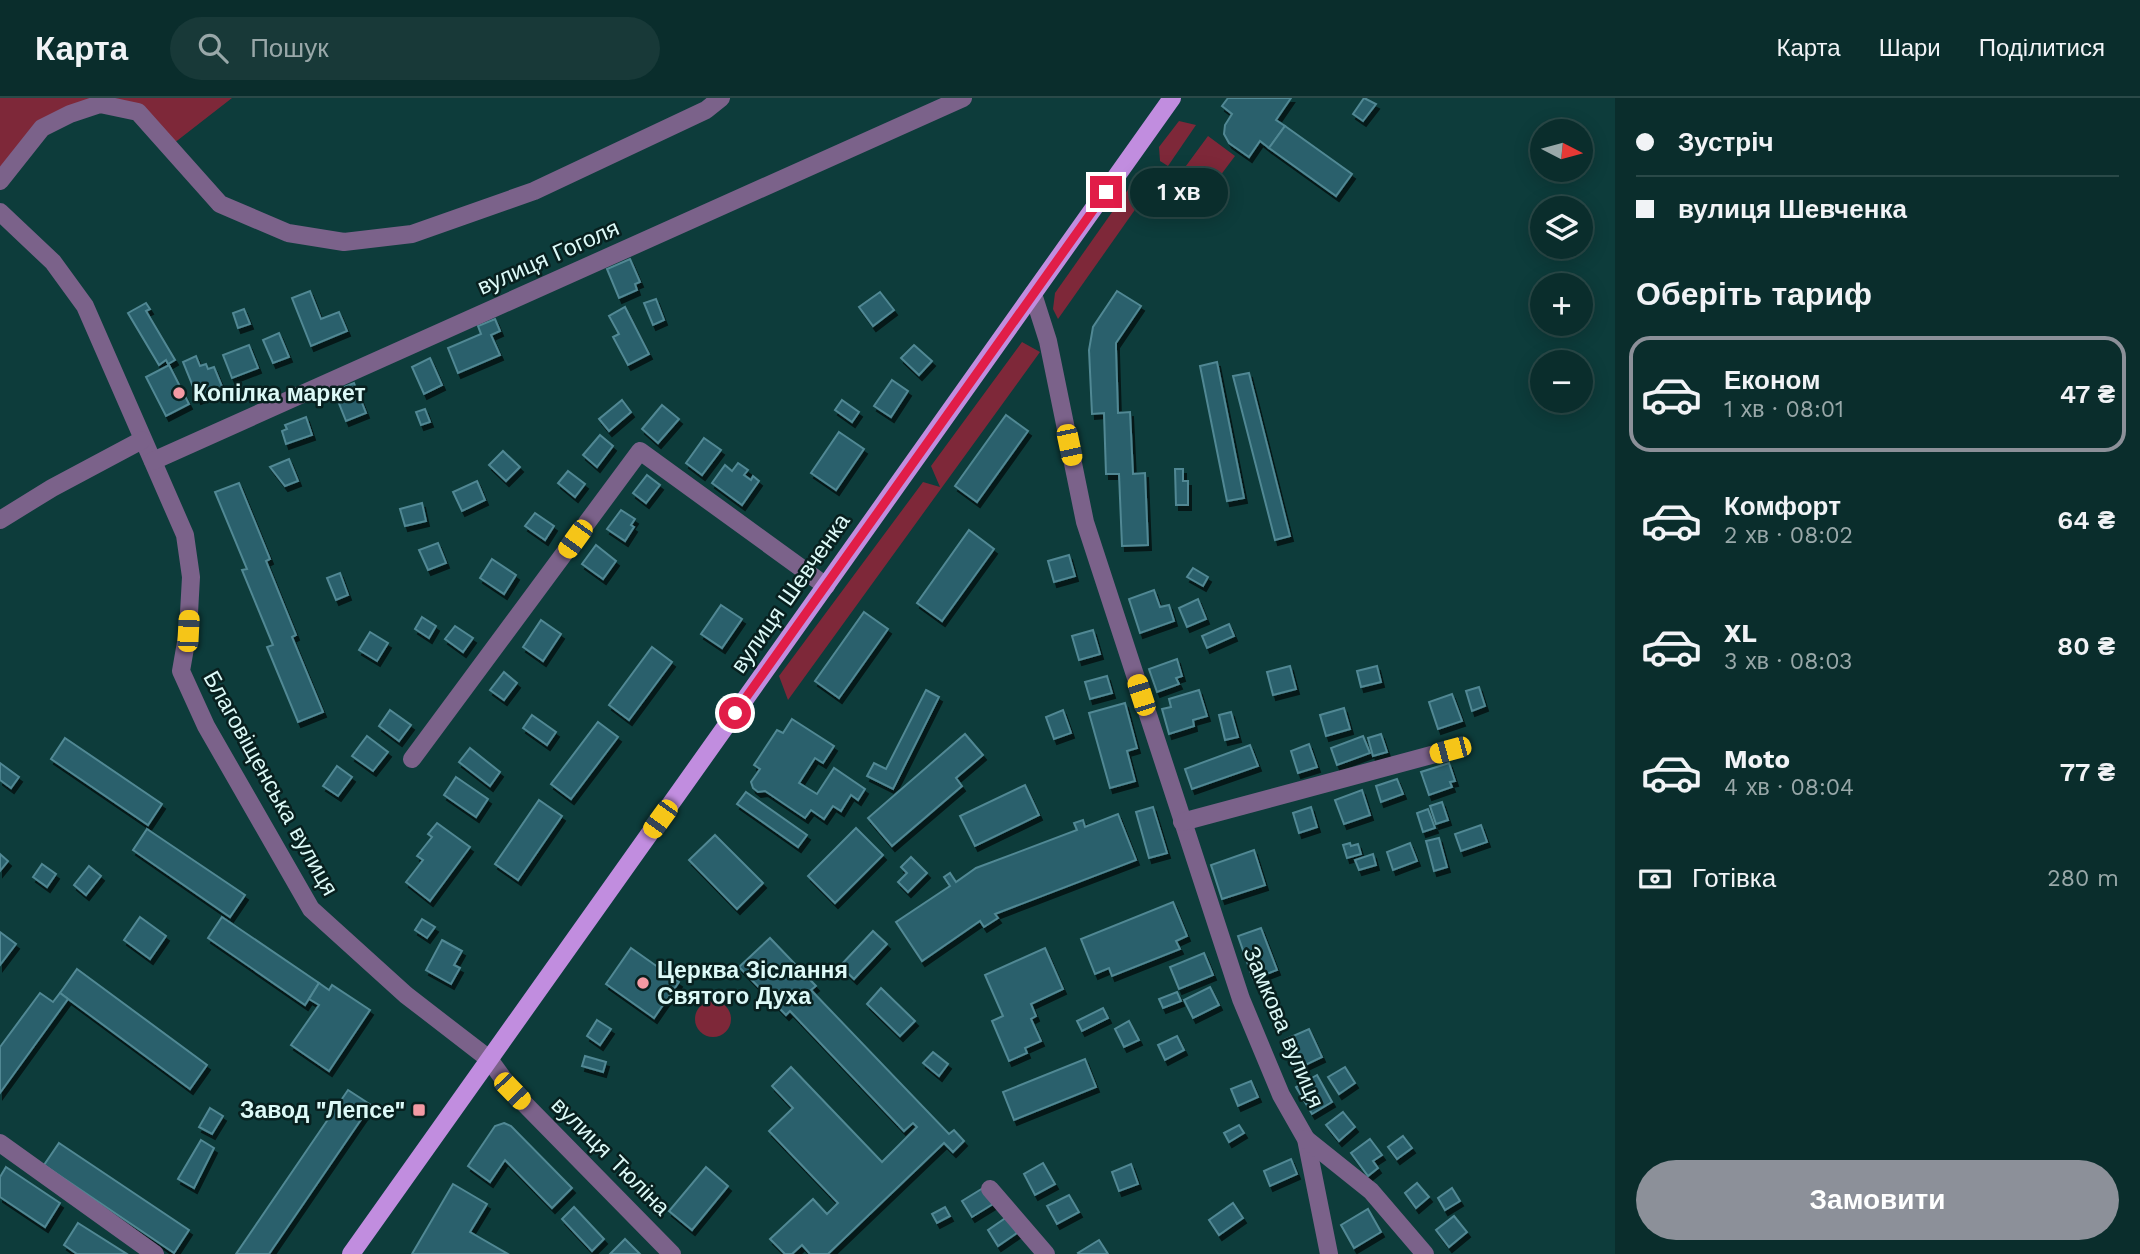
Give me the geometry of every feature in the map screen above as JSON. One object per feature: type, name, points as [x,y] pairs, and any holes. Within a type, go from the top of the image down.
[{"type":"main road","name":"вулиця Шевченка","points":[[351,1254],[1172,98]]},
{"type":"street","points":[[0,181],[42,128],[100,104],[138,112],[220,204],[288,233],[344,242],[412,234],[534,191],[706,110],[721,98]]},
{"type":"street","name":"вулиця Гоголя","points":[[153,461],[963,98]]},
{"type":"street","name":"Благовіщенська вулиця","points":[[0,212],[53,261],[85,306],[185,535],[191,577],[188,631],[181,671],[205,726],[311,909],[406,995],[489,1059]]},
{"type":"street","name":"Замкова вулиця","points":[[1033,294],[1048,341],[1086,522],[1241,999],[1281,1095],[1306,1139],[1329,1254]]},
{"type":"street","points":[[0,520],[51,488],[142,440]]},
{"type":"street","points":[[412,759],[640,451],[825,586]]},
{"type":"street","points":[[1182,822],[1450,750]]},
{"type":"street","name":"вулиця Тюліна","points":[[489,1059],[512,1091],[673,1254]]},
{"type":"street","points":[[1306,1139],[1371,1191],[1425,1254]]},
{"type":"street","points":[[0,1143],[155,1254]]},
{"type":"street","points":[[990,1189],[1046,1254]]},
{"type":"shaded area","points":[[0,98],[232,98],[169,147],[137,112],[71,114],[0,178]]},
{"type":"shaded area","points":[[1179,121],[1196,125],[1168,166],[1160,161],[1159,147]]},
{"type":"shaded area","points":[[1208,136],[1235,156],[1217,180],[1229,188],[1221,199],[1183,170]]},
{"type":"shaded area","points":[[1149,170],[1158,177],[1058,319],[1053,309],[1055,293],[1139,174]]},
{"type":"shaded area","points":[[1022,342],[1040,352],[788,700],[779,676],[923,482],[940,487],[931,466]]},
{"type":"shaded area","points":[[713,1001],[725,1007],[731,1019],[725,1031],[713,1037],[701,1031],[695,1019],[701,1007]]},
{"type":"building","points":[[1228,98],[1291,98],[1276,120],[1285,126],[1269,148],[1260,141],[1249,157],[1229,143],[1224,134],[1225,125],[1232,114],[1222,106]]},
{"type":"building","points":[[1364,98],[1376,104],[1363,121],[1353,114]]},
{"type":"building","points":[[1285,126],[1352,174],[1336,196],[1269,148]]},
{"type":"building","points":[[1174,188],[1183,195],[1174,207],[1165,200]]},
{"type":"building","points":[[630,259],[640,282],[635,284],[637,290],[619,298],[607,269]]},
{"type":"building","points":[[310,291],[321,319],[339,312],[347,331],[311,346],[292,298]]},
{"type":"building","points":[[1117,291],[1141,306],[1116,343],[1116,349],[1118,413],[1130,412],[1133,474],[1145,473],[1148,545],[1122,546],[1119,474],[1106,474],[1104,413],[1092,414],[1089,350],[1093,327]]},
{"type":"building","points":[[880,292],[894,310],[873,326],[859,307]]},
{"type":"building","points":[[656,299],[664,320],[653,325],[644,303]]},
{"type":"building","points":[[146,303],[150,309],[146,311],[175,360],[168,364],[166,360],[159,365],[128,313]]},
{"type":"building","points":[[625,307],[649,354],[628,365],[613,337],[619,334],[609,316]]},
{"type":"building","points":[[244,309],[250,324],[238,328],[233,313]]},
{"type":"building","points":[[495,319],[500,331],[491,335],[500,355],[458,373],[448,348],[481,334],[478,326]]},
{"type":"building","points":[[279,333],[289,357],[273,363],[263,340]]},
{"type":"building","points":[[249,345],[258,368],[232,378],[223,355]]},
{"type":"building","points":[[914,345],[932,361],[919,375],[901,358]]},
{"type":"building","points":[[196,356],[200,366],[206,364],[208,369],[214,367],[223,389],[198,399],[183,362]]},
{"type":"building","points":[[430,358],[442,385],[424,394],[412,367]]},
{"type":"building","points":[[1217,362],[1244,498],[1227,501],[1200,366]]},
{"type":"building","points":[[169,365],[189,404],[166,416],[146,377]]},
{"type":"building","points":[[1249,373],[1290,536],[1275,540],[1233,376]]},
{"type":"building","points":[[892,380],[908,391],[891,417],[874,406]]},
{"type":"building","points":[[354,383],[366,413],[346,421],[334,391]]},
{"type":"building","points":[[622,400],[631,412],[609,431],[599,419]]},
{"type":"building","points":[[842,400],[859,412],[852,422],[835,410]]},
{"type":"building","points":[[662,405],[679,419],[658,443],[642,429]]},
{"type":"building","points":[[425,409],[430,422],[421,425],[416,412]]},
{"type":"building","points":[[1006,415],[1028,431],[977,502],[955,486]]},
{"type":"building","points":[[306,417],[312,435],[286,444],[282,431],[287,429],[285,425]]},
{"type":"building","points":[[839,432],[864,449],[836,490],[811,473]]},
{"type":"building","points":[[600,435],[613,446],[597,467],[583,455]]},
{"type":"building","points":[[704,438],[721,450],[702,475],[686,463]]},
{"type":"building","points":[[503,451],[520,467],[506,481],[489,465]]},
{"type":"building","points":[[289,459],[298,481],[285,486],[270,467]]},
{"type":"building","points":[[738,463],[748,470],[744,475],[751,480],[753,476],[759,481],[742,505],[712,483],[725,465],[732,471]]},
{"type":"building","points":[[1175,469],[1183,469],[1183,481],[1188,481],[1188,505],[1176,505]]},
{"type":"building","points":[[568,471],[585,484],[575,497],[558,483]]},
{"type":"building","points":[[647,475],[660,485],[646,503],[633,493]]},
{"type":"building","points":[[477,481],[485,500],[462,511],[453,492]]},
{"type":"building","points":[[239,483],[270,559],[266,561],[296,635],[292,637],[323,712],[298,722],[267,647],[273,645],[242,570],[247,569],[215,492]]},
{"type":"building","points":[[422,503],[426,521],[405,526],[400,509]]},
{"type":"building","points":[[621,510],[635,519],[631,525],[634,527],[625,541],[607,529]]},
{"type":"building","points":[[535,513],[554,526],[545,540],[525,526]]},
{"type":"building","points":[[969,530],[994,549],[942,621],[917,603]]},
{"type":"building","points":[[438,543],[446,563],[428,570],[419,550]]},
{"type":"building","points":[[596,545],[616,561],[603,579],[582,564]]},
{"type":"building","points":[[1069,555],[1075,576],[1054,582],[1048,561]]},
{"type":"building","points":[[492,559],[516,575],[504,594],[480,578]]},
{"type":"building","points":[[1193,568],[1208,577],[1203,586],[1187,577]]},
{"type":"building","points":[[340,573],[348,595],[336,600],[327,578]]},
{"type":"building","points":[[1154,590],[1160,607],[1169,605],[1174,621],[1140,633],[1129,599]]},
{"type":"building","points":[[1198,599],[1206,619],[1187,627],[1179,608]]},
{"type":"building","points":[[721,605],[742,619],[722,648],[701,634]]},
{"type":"building","points":[[864,612],[888,629],[839,698],[815,681]]},
{"type":"building","points":[[422,617],[436,626],[429,638],[415,629]]},
{"type":"building","points":[[541,620],[561,634],[543,661],[523,647]]},
{"type":"building","points":[[1229,624],[1234,636],[1207,648],[1202,636]]},
{"type":"building","points":[[455,626],[473,638],[463,652],[445,639]]},
{"type":"building","points":[[1093,630],[1100,654],[1079,660],[1072,636]]},
{"type":"building","points":[[370,632],[388,643],[377,661],[359,650]]},
{"type":"building","points":[[652,647],[672,662],[629,720],[609,705]]},
{"type":"building","points":[[1177,659],[1182,676],[1176,678],[1179,684],[1157,692],[1149,669]]},
{"type":"building","points":[[1290,666],[1296,689],[1273,695],[1267,672]]},
{"type":"building","points":[[1377,666],[1381,682],[1361,687],[1357,671]]},
{"type":"building","points":[[504,672],[517,683],[504,700],[490,690]]},
{"type":"building","points":[[1107,676],[1112,693],[1090,699],[1085,682]]},
{"type":"building","points":[[1479,687],[1485,706],[1472,711],[1466,691]]},
{"type":"building","points":[[926,690],[939,697],[893,789],[867,776],[874,763],[886,769]]},
{"type":"building","points":[[1199,690],[1207,716],[1193,720],[1194,726],[1169,734],[1162,709],[1171,707],[1169,699]]},
{"type":"building","points":[[1452,694],[1462,721],[1438,729],[1429,702]]},
{"type":"building","points":[[1125,703],[1137,748],[1127,751],[1135,781],[1110,788],[1089,713]]},
{"type":"building","points":[[1344,708],[1350,729],[1326,736],[1320,715]]},
{"type":"building","points":[[390,710],[411,725],[399,741],[379,726]]},
{"type":"building","points":[[1063,710],[1071,733],[1054,739],[1046,717]]},
{"type":"building","points":[[1231,712],[1238,737],[1225,740],[1219,715]]},
{"type":"building","points":[[532,715],[556,732],[547,745],[523,728]]},
{"type":"building","points":[[792,719],[834,746],[823,763],[815,758],[799,783],[817,794],[834,768],[865,789],[858,800],[851,795],[841,811],[833,806],[824,819],[811,810],[805,818],[765,791],[758,792],[751,782],[760,769],[754,765],[777,730],[783,733]]},
{"type":"building","points":[[598,722],[618,737],[571,799],[551,784]]},
{"type":"building","points":[[965,734],[983,755],[956,778],[962,786],[892,846],[868,818]]},
{"type":"building","points":[[1381,734],[1387,752],[1373,756],[1368,738]]},
{"type":"building","points":[[367,736],[388,752],[373,771],[352,756]]},
{"type":"building","points":[[1363,736],[1370,753],[1337,765],[1331,748]]},
{"type":"building","points":[[65,738],[162,804],[148,825],[51,759]]},
{"type":"building","points":[[1309,744],[1317,767],[1298,773],[1291,751]]},
{"type":"building","points":[[1250,745],[1258,766],[1192,789],[1185,769]]},
{"type":"building","points":[[470,748],[500,772],[490,786],[459,762]]},
{"type":"building","points":[[0,763],[19,777],[11,788],[0,780]]},
{"type":"building","points":[[1449,763],[1455,781],[1450,782],[1452,787],[1429,795],[1421,772]]},
{"type":"building","points":[[337,766],[352,777],[338,796],[323,786]]},
{"type":"building","points":[[456,777],[488,799],[476,817],[444,795]]},
{"type":"building","points":[[1397,779],[1403,794],[1381,802],[1376,786]]},
{"type":"building","points":[[1025,785],[1039,815],[975,846],[960,816]]},
{"type":"building","points":[[1362,790],[1370,815],[1344,824],[1335,800]]},
{"type":"building","points":[[746,792],[807,835],[798,847],[737,804]]},
{"type":"building","points":[[539,800],[562,816],[518,880],[495,864]]},
{"type":"building","points":[[1442,802],[1448,820],[1436,824],[1430,806]]},
{"type":"building","points":[[1153,807],[1167,853],[1149,858],[1136,812]]},
{"type":"building","points":[[1311,807],[1317,827],[1299,833],[1293,813]]},
{"type":"building","points":[[1428,809],[1435,828],[1423,832],[1417,813]]},
{"type":"building","points":[[1118,814],[1136,860],[995,914],[998,918],[984,927],[980,921],[922,961],[896,922],[950,886],[944,877],[950,873],[956,882],[976,868],[1077,830],[1074,823],[1083,820],[1085,827]]},
{"type":"building","points":[[437,823],[470,847],[430,901],[406,882],[423,860],[417,856],[432,837],[428,834]]},
{"type":"building","points":[[1481,825],[1487,842],[1461,851],[1455,834]]},
{"type":"building","points":[[856,828],[883,855],[835,903],[808,876]]},
{"type":"building","points":[[147,829],[245,895],[230,917],[133,850]]},
{"type":"building","points":[[715,835],[763,883],[737,909],[689,860]]},
{"type":"building","points":[[1439,838],[1447,867],[1434,871],[1426,841]]},
{"type":"building","points":[[1350,843],[1351,846],[1358,844],[1361,854],[1347,858],[1343,845]]},
{"type":"building","points":[[1410,843],[1417,861],[1393,870],[1387,852]]},
{"type":"building","points":[[1254,850],[1265,885],[1222,899],[1211,865]]},
{"type":"building","points":[[0,854],[8,861],[0,871]]},
{"type":"building","points":[[1373,854],[1376,865],[1359,870],[1355,860]]},
{"type":"building","points":[[911,857],[927,873],[908,892],[898,882],[907,873],[901,867]]},
{"type":"building","points":[[42,864],[56,874],[47,887],[33,877]]},
{"type":"building","points":[[89,866],[101,876],[86,895],[74,885]]},
{"type":"building","points":[[1173,902],[1187,936],[1176,941],[1180,949],[1112,976],[1109,968],[1095,974],[1081,939]]},
{"type":"building","points":[[140,917],[166,936],[150,959],[124,940]]},
{"type":"building","points":[[222,917],[319,983],[305,1005],[208,938]]},
{"type":"building","points":[[422,919],[435,927],[427,938],[415,930]]},
{"type":"building","points":[[1261,928],[1277,970],[1253,979],[1238,936]]},
{"type":"building","points":[[873,931],[887,944],[854,979],[840,966]]},
{"type":"building","points":[[0,932],[16,944],[0,965]]},
{"type":"building","points":[[770,938],[816,986],[811,990],[949,1134],[954,1130],[964,1141],[953,1152],[944,1143],[828,1254],[810,1254],[802,1245],[792,1254],[785,1254],[770,1239],[813,1199],[827,1214],[838,1203],[769,1131],[793,1108],[772,1086],[791,1067],[882,1162],[917,1127],[913,1123],[904,1131],[790,1011],[786,1015],[739,967]]},
{"type":"building","points":[[442,940],[462,951],[454,965],[460,968],[451,984],[426,970]]},
{"type":"building","name":"Церква Зіслання Святого Духа","points":[[631,948],[679,982],[654,1018],[606,984]]},
{"type":"building","points":[[1045,948],[1063,989],[1031,1004],[1036,1016],[1031,1019],[1041,1041],[1025,1048],[1027,1053],[1009,1061],[992,1021],[1003,1016],[985,975]]},
{"type":"building","points":[[1204,953],[1213,975],[1179,989],[1170,967]]},
{"type":"building","points":[[77,969],[207,1065],[190,1089],[60,993]]},
{"type":"building","points":[[319,983],[329,990],[332,985],[370,1010],[329,1071],[291,1045],[319,1005],[309,999]]},
{"type":"building","points":[[1210,987],[1219,1005],[1193,1018],[1184,1000]]},
{"type":"building","points":[[881,988],[915,1021],[900,1036],[867,1004]]},
{"type":"building","points":[[1177,992],[1181,1001],[1163,1008],[1159,999]]},
{"type":"building","points":[[40,993],[53,1002],[60,993],[68,999],[0,1093],[0,1047]]},
{"type":"building","points":[[1103,1008],[1108,1018],[1082,1031],[1077,1021]]},
{"type":"building","points":[[597,1020],[611,1029],[600,1045],[587,1036]]},
{"type":"building","points":[[1129,1021],[1139,1040],[1124,1047],[1115,1029]]},
{"type":"building","points":[[1309,1029],[1322,1057],[1297,1069],[1284,1040]]},
{"type":"building","points":[[1177,1036],[1184,1050],[1165,1060],[1158,1045]]},
{"type":"building","points":[[933,1052],[948,1064],[939,1076],[923,1063]]},
{"type":"building","points":[[585,1056],[606,1062],[603,1072],[582,1066]]},
{"type":"building","points":[[1085,1059],[1096,1087],[1014,1120],[1003,1092]]},
{"type":"building","points":[[1345,1067],[1355,1083],[1339,1094],[1328,1077]]},
{"type":"building","points":[[1317,1075],[1332,1102],[1312,1114],[1296,1087]]},
{"type":"building","points":[[1251,1081],[1258,1097],[1238,1106],[1231,1089]]},
{"type":"building","points":[[348,1090],[371,1105],[269,1254],[236,1254]]},
{"type":"building","points":[[210,1108],[223,1116],[212,1134],[199,1127]]},
{"type":"building","points":[[1343,1112],[1355,1127],[1339,1141],[1326,1125]]},
{"type":"building","points":[[504,1123],[511,1126],[572,1188],[552,1208],[505,1160],[490,1182],[468,1166],[495,1126]]},
{"type":"building","points":[[1239,1125],[1244,1133],[1229,1142],[1224,1133]]},
{"type":"building","points":[[1403,1136],[1412,1148],[1397,1159],[1388,1147]]},
{"type":"building","points":[[1370,1139],[1382,1155],[1373,1161],[1378,1168],[1368,1176],[1351,1153]]},
{"type":"building","points":[[201,1140],[214,1148],[194,1188],[178,1179]]},
{"type":"building","points":[[59,1143],[189,1230],[174,1253],[44,1165]]},
{"type":"building","points":[[1291,1159],[1297,1174],[1270,1186],[1264,1171]]},
{"type":"building","points":[[1043,1163],[1055,1184],[1035,1195],[1024,1174]]},
{"type":"building","points":[[1131,1164],[1138,1184],[1119,1191],[1112,1172]]},
{"type":"building","points":[[6,1167],[60,1203],[45,1227],[0,1197],[0,1177]]},
{"type":"building","points":[[706,1167],[728,1186],[692,1230],[669,1211]]},
{"type":"building","points":[[1417,1183],[1429,1197],[1416,1208],[1405,1193]]},
{"type":"building","points":[[453,1184],[487,1204],[470,1232],[508,1254],[412,1254]]},
{"type":"building","points":[[983,1188],[993,1204],[972,1217],[962,1201]]},
{"type":"building","points":[[1452,1188],[1460,1201],[1445,1210],[1438,1198]]},
{"type":"building","points":[[1069,1195],[1079,1212],[1057,1224],[1047,1206]]},
{"type":"building","points":[[1233,1203],[1243,1218],[1219,1235],[1209,1220]]},
{"type":"building","points":[[574,1207],[604,1239],[592,1251],[562,1219]]},
{"type":"building","points":[[945,1207],[950,1216],[937,1223],[932,1214]]},
{"type":"building","points":[[1368,1209],[1381,1232],[1354,1248],[1341,1225]]},
{"type":"building","points":[[1454,1216],[1467,1232],[1449,1247],[1436,1230]]},
{"type":"building","points":[[1007,1217],[1017,1233],[998,1246],[988,1230]]},
{"type":"building","points":[[78,1223],[127,1254],[77,1254],[64,1245]]},
{"type":"building","points":[[625,1239],[640,1254],[610,1254]]},
{"type":"building","points":[[1099,1240],[1108,1254],[1078,1253]]},
{"type":"place","name":"Копілка маркет","points":[[179,393]]},
{"type":"place","name":"Церква Зіслання Святого Духа","points":[[643,983]]},
{"type":"place","name":"Завод \"Лепсе\"","points":[[419,1110]]},
{"type":"route","points":[[735,713],[1106,192]]}]
